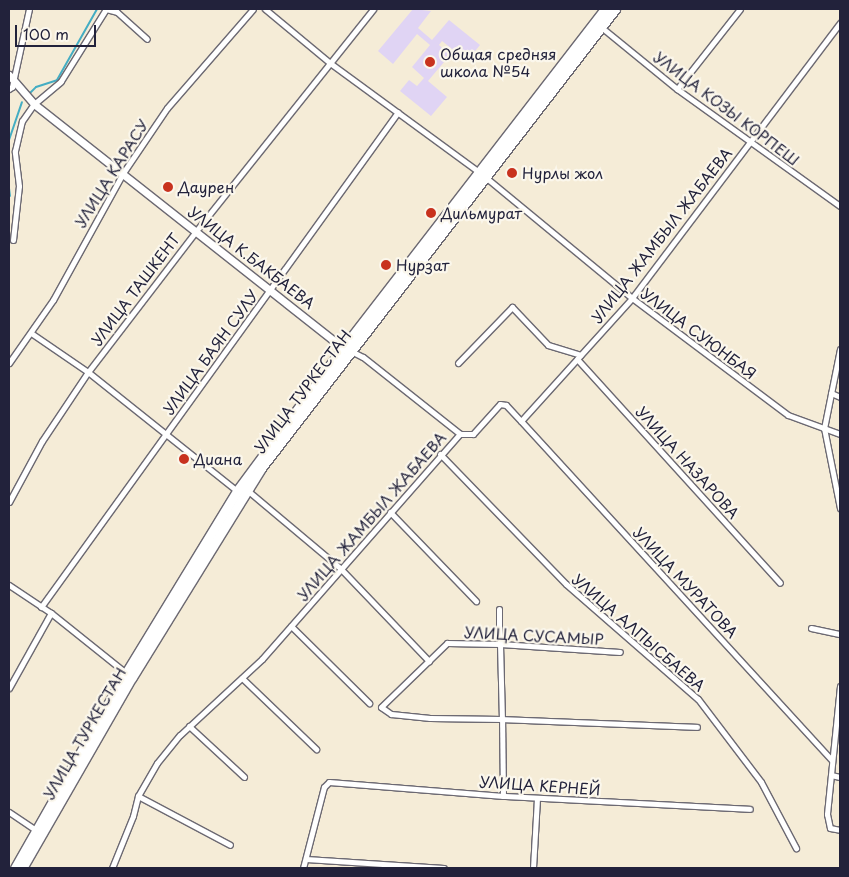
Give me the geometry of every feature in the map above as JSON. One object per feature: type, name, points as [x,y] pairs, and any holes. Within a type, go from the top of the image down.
[{"type":"highway","name":"УЛИЦА ТУРКЕСТАН","points":[[14,868],[126,673],[237,491],[606,9]]},
{"type":"highway","name":"УЛИЦА ТУРКЕСТАН","points":[[481,174],[615,9]]},
{"type":"highway","name":"УЛИЦА ТУРКЕСТАН","points":[[22,868],[132,677],[247,490],[346,350]]},
{"type":"street","points":[[9,89],[29,9]]},
{"type":"street","points":[[13,240],[19,186],[16,142],[22,121],[34,104],[61,81],[106,9],[117,12],[147,39]]},
{"type":"street","name":"УЛИЦА КАРАСУ","points":[[9,363],[53,300],[123,173],[167,108],[253,9]]},
{"type":"street","name":"УЛИЦА СУЮНБАЯ","points":[[265,9],[330,63],[481,174],[632,298],[788,415],[840,434]]},
{"type":"street","name":"УЛИЦА ТАШКЕНТ","points":[[9,502],[42,441],[88,372],[196,231],[373,9]]},
{"type":"street","points":[[677,89],[740,9]]},
{"type":"street","name":"УЛИЦА ЖАМБЫЛ ЖАБАЕВА","points":[[112,868],[134,816],[138,796],[157,763],[189,726],[242,678],[291,626],[440,454],[460,434],[473,434],[500,404],[506,405],[521,421],[632,298],[840,23]]},
{"type":"street","name":"УЛИЦА КОЗЫ КОРПЕШ","points":[[601,27],[677,89],[840,206]]},
{"type":"street","name":"УЛИЦА К.БАКБАЕВА","points":[[11,78],[34,104],[346,350],[354,351],[364,357],[460,434]]},
{"type":"street","name":"УЛИЦА БАЯН СУЛУ","points":[[41,606],[398,112]]},
{"type":"street","points":[[458,363],[512,307],[548,345],[579,357]]},
{"type":"street","points":[[31,334],[88,372],[237,491]]},
{"type":"street","points":[[840,349],[824,428],[839,493],[840,508]]},
{"type":"street","name":"УЛИЦА НАЗАРОВА","points":[[579,357],[780,583]]},
{"type":"street","points":[[831,393],[840,397]]},
{"type":"street","name":"УЛИЦА МУРАТОВА","points":[[521,421],[832,760]]},
{"type":"street","name":"УЛИЦА АЛПЫСБАЕВА","points":[[440,454],[566,584],[698,699],[761,782],[796,848]]},
{"type":"street","points":[[247,490],[340,568],[429,661],[381,708],[391,714],[430,718],[698,727]]},
{"type":"street","points":[[390,512],[476,600]]},
{"type":"street","points":[[9,585],[41,606],[126,673]]},
{"type":"street","points":[[499,609],[503,796]]},
{"type":"street","points":[[9,688],[50,613]]},
{"type":"street","points":[[291,626],[369,703]]},
{"type":"street","points":[[810,628],[840,634]]},
{"type":"street","name":"УЛИЦА СУСАМЫР","points":[[429,661],[447,643],[500,644],[620,652]]},
{"type":"street","points":[[242,678],[316,748]]},
{"type":"street","points":[[840,686],[838,727],[832,760],[827,814],[830,828],[840,830]]},
{"type":"street","points":[[189,726],[244,777]]},
{"type":"street","points":[[831,775],[840,777]]},
{"type":"street","name":"УЛИЦА КЕРНЕЙ","points":[[306,859],[324,788],[328,782],[503,796],[750,809]]},
{"type":"street","points":[[138,796],[230,846]]},
{"type":"street","points":[[533,868],[537,798]]},
{"type":"street","points":[[9,812],[36,830]]},
{"type":"street","points":[[303,868],[306,859],[444,868]]},
{"type":"shaded area","name":"Общая средняя школа №54","points":[[413,9],[431,11],[418,28],[432,40],[449,20],[480,45],[467,61],[442,41],[439,45],[450,55],[428,81],[447,97],[431,116],[400,91],[409,80],[417,86],[424,78],[412,67],[430,45],[417,34],[393,64],[378,51]]},
{"type":"waterway","points":[[30,93],[36,87],[57,80],[97,9]]},
{"type":"waterway","points":[[9,140],[22,102]]},
{"type":"waterway","points":[[9,188],[10,196]]},
{"type":"place","name":"Общая средняя школа №54","points":[[430,62]]},
{"type":"place","name":"Нурлы жол","points":[[512,173]]},
{"type":"place","name":"Даурен","points":[[168,187]]},
{"type":"place","name":"Дильмурат","points":[[431,213]]},
{"type":"place","name":"Нурзат","points":[[386,265]]},
{"type":"place","name":"Диана","points":[[184,459]]}]
